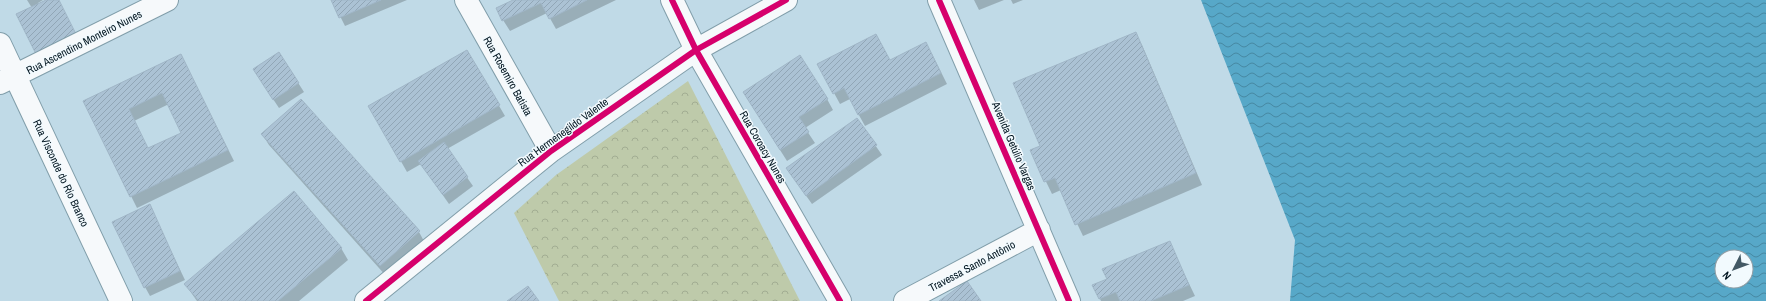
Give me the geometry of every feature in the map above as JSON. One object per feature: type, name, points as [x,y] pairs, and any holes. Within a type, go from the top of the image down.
[{"type":"street","name":"Rua Ascendino Monteiro Nunes","points":[[8,80],[167,0]]},
{"type":"street","name":"Rua Rosemiro Batista","points":[[466,0],[551,151]]},
{"type":"street","name":"Rua Coroacy Nunes","points":[[672,0],[696,50],[840,301]]},
{"type":"street","name":"Rua Hermenegildo Valente","points":[[366,301],[551,151],[696,50],[786,0]]},
{"type":"street","name":"Avenida Getúlio Vargas","points":[[940,0],[1069,301]]},
{"type":"street","name":"Rua Visconde do Rio Branco","points":[[0,44],[8,80],[122,301]]},
{"type":"street","name":"Travessa Santo Antônio","points":[[905,301],[1039,230]]},
{"type":"green space","points":[[688,81],[800,301],[559,301],[514,213],[556,175]]},
{"type":"water","points":[[1201,0],[1766,0],[1766,301],[1290,301],[1295,240]]},
{"type":"building","points":[[46,0],[59,0],[76,34],[36,54],[16,14]]},
{"type":"building","points":[[331,0],[381,0],[339,18]]},
{"type":"building","points":[[513,0],[587,0],[549,19],[541,3],[502,21],[496,8]]},
{"type":"building","points":[[1136,32],[1196,173],[1075,225],[1055,178],[1044,182],[1030,150],[1040,146],[1013,83]]},
{"type":"building","points":[[876,34],[890,60],[926,42],[941,73],[858,115],[844,88],[833,94],[817,64]]},
{"type":"building","points":[[467,50],[500,105],[400,162],[368,106]]},
{"type":"building","points":[[279,52],[299,83],[273,100],[253,69]]},
{"type":"building","points":[[181,54],[228,150],[130,197],[83,101]],"holes":[[[162,93],[181,133],[148,148],[129,109]]]},
{"type":"building","points":[[800,55],[828,99],[799,117],[809,132],[780,150],[743,92]]},
{"type":"building","points":[[301,99],[420,231],[380,266],[261,134]]},
{"type":"building","points":[[857,118],[877,145],[806,196],[786,168]]},
{"type":"building","points":[[444,142],[468,177],[443,195],[418,161]]},
{"type":"building","points":[[294,191],[342,248],[278,301],[199,301],[184,284]]},
{"type":"building","points":[[150,204],[180,271],[144,288],[112,222]]},
{"type":"building","points":[[1170,241],[1189,285],[1151,301],[1120,301],[1116,292],[1099,299],[1092,285],[1107,279],[1102,269]]},
{"type":"building","points":[[967,281],[981,301],[939,301]]},
{"type":"building","points":[[528,286],[539,301],[507,301]]},
{"type":"cycle path","points":[[672,0],[696,50],[840,301]]},
{"type":"cycle path","points":[[366,301],[551,151],[696,50],[786,0]]},
{"type":"cycle path","points":[[939,0],[1069,301]]}]
